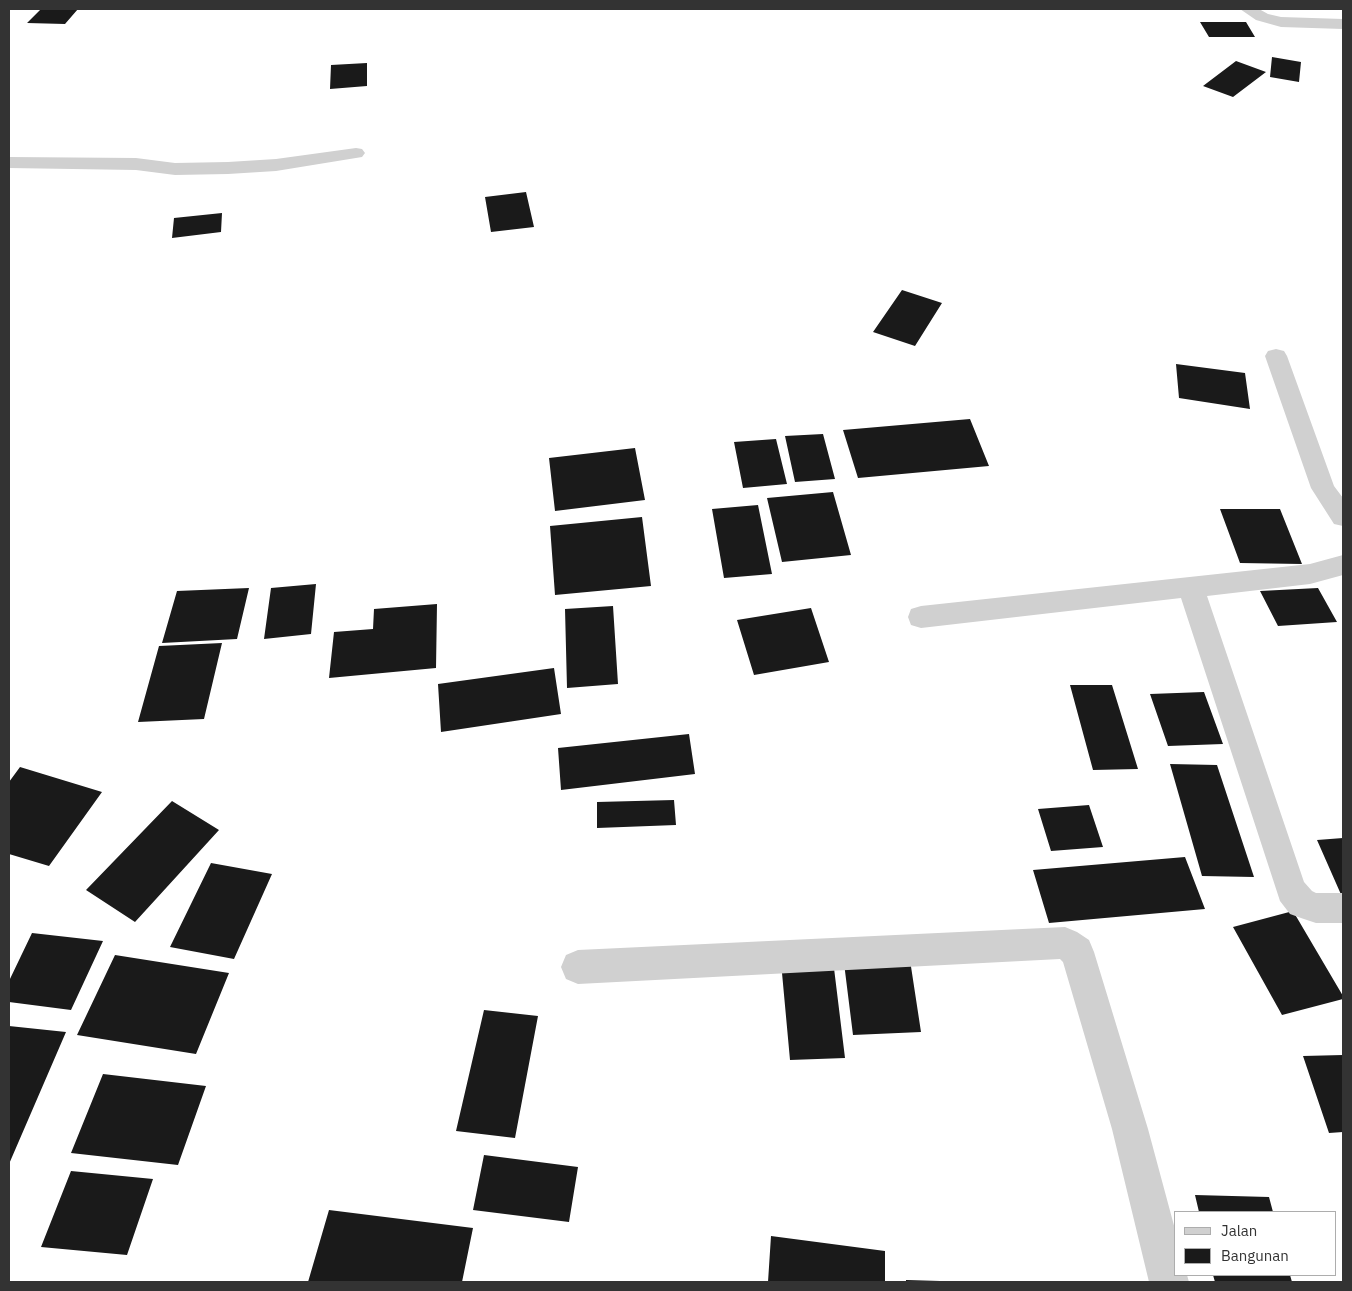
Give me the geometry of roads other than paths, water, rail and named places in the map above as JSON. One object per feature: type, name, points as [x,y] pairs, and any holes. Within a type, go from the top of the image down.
[{"type":"street","points":[[1248,9],[1262,17],[1281,22],[1343,24]]},
{"type":"street","points":[[9,163],[136,164],[175,169],[228,168],[276,164],[356,153]]},
{"type":"street","points":[[1276,356],[1323,488],[1343,516]]},
{"type":"street","points":[[921,617],[1310,574],[1343,564]]},
{"type":"street","points":[[1191,587],[1291,890],[1301,903],[1316,908],[1343,908]]},
{"type":"street","points":[[578,967],[1065,943],[1077,952],[1130,1129],[1169,1282]]}]
